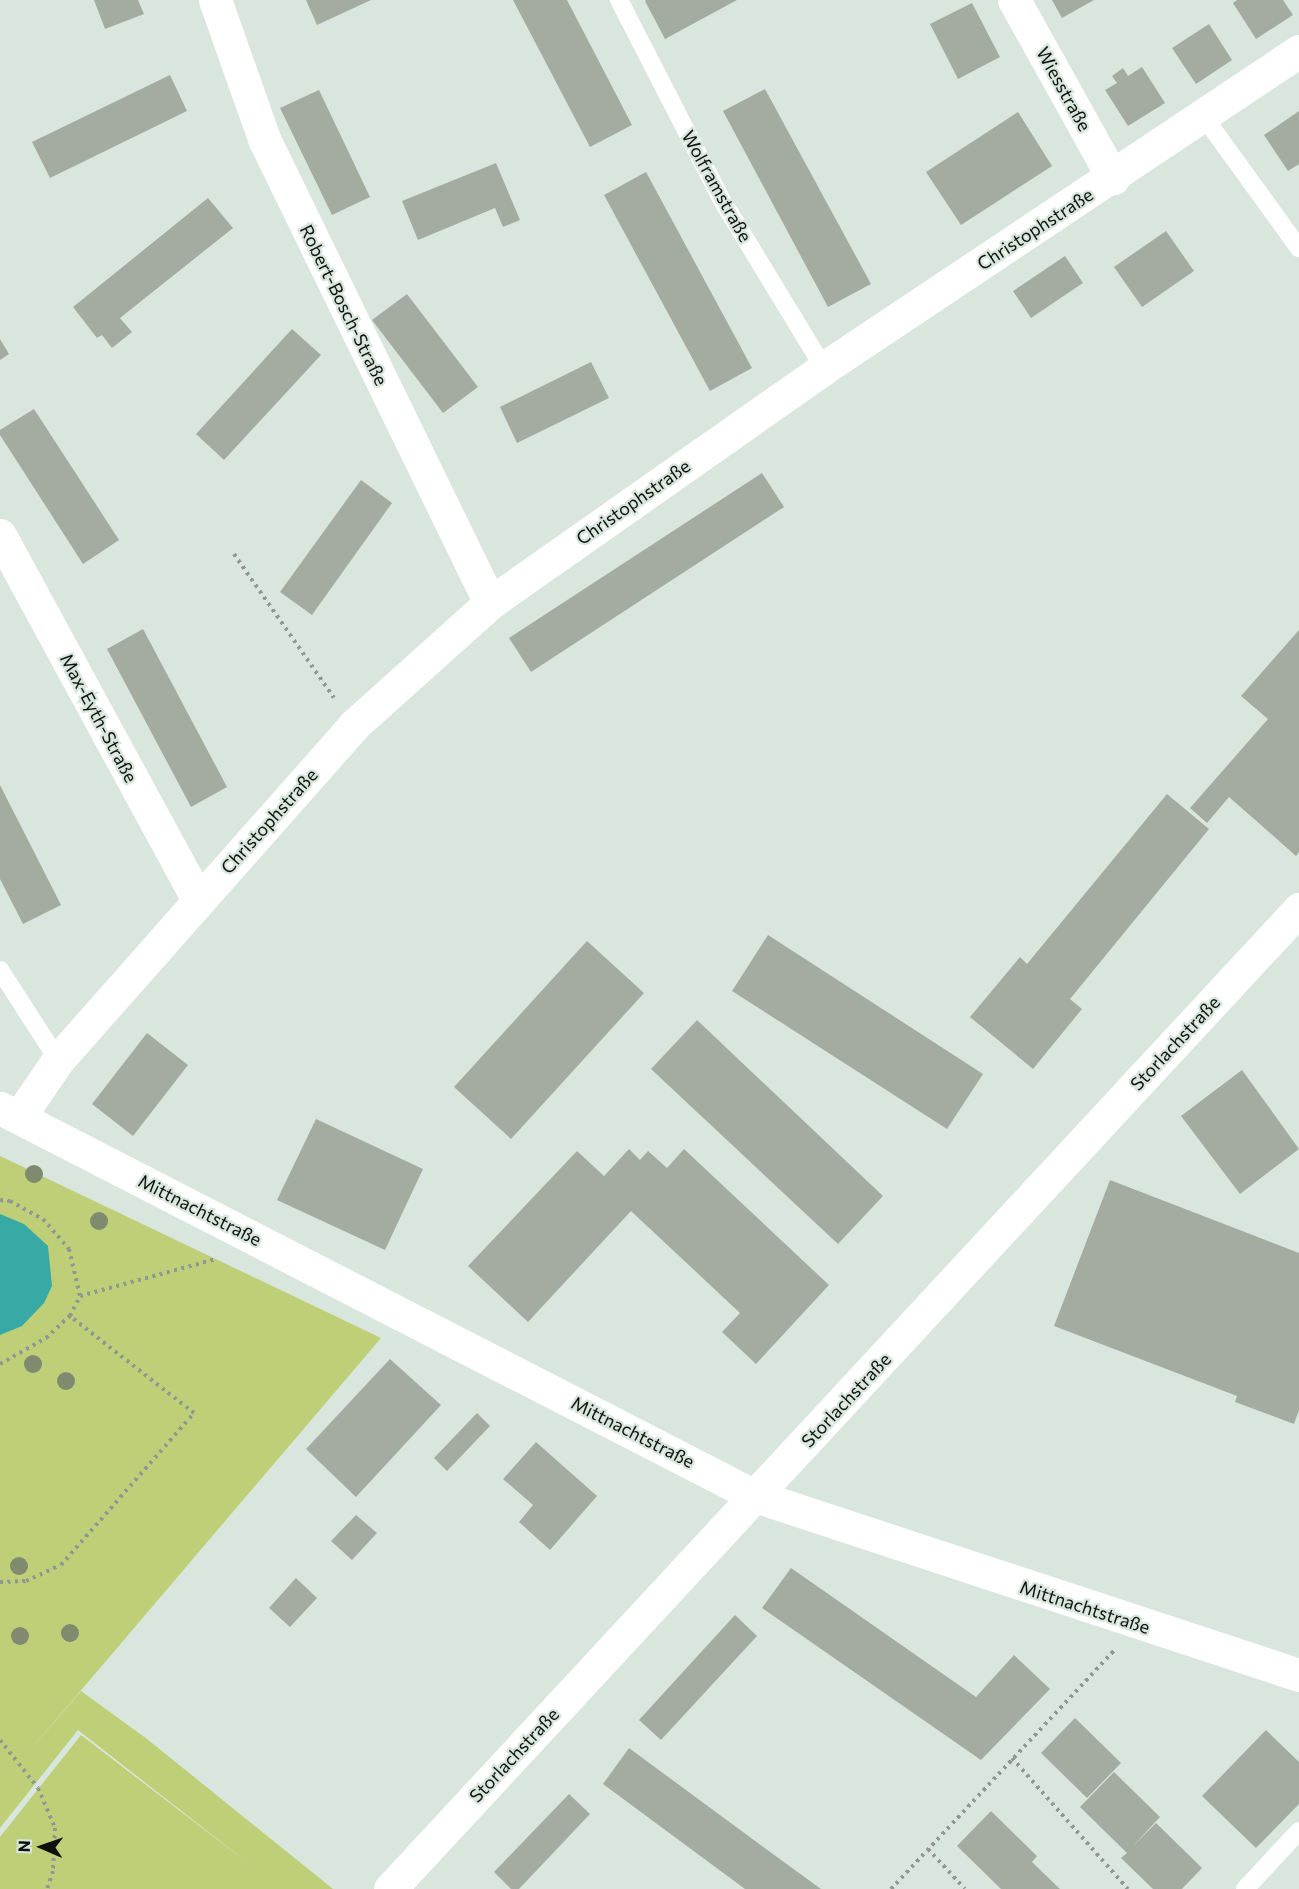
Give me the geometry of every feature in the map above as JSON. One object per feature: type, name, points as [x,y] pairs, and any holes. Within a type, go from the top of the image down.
[{"type":"street","name":"Robert-Bosch-Straße","points":[[215,0],[265,141],[490,603]]},
{"type":"street","name":"Wiesstraße","points":[[1014,0],[1113,178]]},
{"type":"street","name":"Christophstraße","points":[[9,1112],[58,1060],[353,726],[490,603],[824,368],[1113,178],[1299,51]]},
{"type":"street","name":"Max-Eyth-Straße","points":[[0,535],[198,900]]},
{"type":"street","name":"Storlachstraße","points":[[390,1889],[1299,909]]},
{"type":"street","name":"Mittnachtstraße","points":[[9,1112],[754,1496],[1138,1625],[1299,1676]]},
{"type":"lane","name":"Wolframstraße","points":[[619,0],[723,202],[824,368]]},
{"type":"lane","points":[[1204,117],[1299,248]]},
{"type":"lane","points":[[0,970],[58,1060]]},
{"type":"lane","points":[[1245,1889],[1299,1831]]},
{"type":"path","points":[[234,554],[353,726]]},
{"type":"path","points":[[0,1200],[10,1201],[43,1219],[69,1249],[80,1296],[70,1316],[46,1338],[0,1364]]},
{"type":"path","points":[[80,1296],[268,1245]]},
{"type":"path","points":[[0,1582],[26,1581],[61,1565],[194,1413],[70,1316]]},
{"type":"path","points":[[891,1889],[1138,1625]]},
{"type":"path","points":[[0,1740],[38,1788],[55,1828],[53,1871],[47,1889]]},
{"type":"path","points":[[1012,1758],[1128,1889]]},
{"type":"path","points":[[928,1849],[965,1889]]},
{"type":"green space","points":[[0,1156],[381,1338],[20,1762],[81,1691],[147,1739],[333,1889],[0,1889],[0,1837],[81,1735],[253,1867],[78,1730],[0,1828]]},
{"type":"water","points":[[0,1214],[24,1224],[48,1246],[52,1286],[44,1303],[22,1326],[0,1335]]},
{"type":"building","points":[[94,0],[138,0],[144,14],[105,29]]},
{"type":"building","points":[[306,0],[371,0],[317,25]]},
{"type":"building","points":[[513,0],[567,0],[632,125],[590,147]]},
{"type":"building","points":[[646,0],[737,0],[665,39],[645,1]]},
{"type":"building","points":[[1052,0],[1094,0],[1062,18]]},
{"type":"building","points":[[1237,0],[1283,0],[1293,15],[1256,39],[1233,3]]},
{"type":"building","points":[[972,3],[1000,57],[958,79],[930,24]]},
{"type":"building","points":[[1209,24],[1232,60],[1196,84],[1172,48]]},
{"type":"building","points":[[1142,67],[1165,103],[1128,126],[1105,90],[1117,83],[1112,76],[1123,68],[1128,76]]},
{"type":"building","points":[[170,75],[187,111],[50,178],[32,142]]},
{"type":"building","points":[[765,89],[871,284],[828,307],[723,111]]},
{"type":"building","points":[[319,90],[370,197],[332,215],[280,108]]},
{"type":"building","points":[[1299,111],[1299,164],[1288,171],[1264,135]]},
{"type":"building","points":[[1018,112],[1052,166],[961,225],[926,172]]},
{"type":"building","points":[[496,163],[520,220],[503,227],[495,208],[418,240],[402,201]]},
{"type":"building","points":[[646,172],[752,368],[710,391],[604,195]]},
{"type":"building","points":[[208,198],[233,228],[120,318],[132,332],[112,348],[102,335],[97,338],[73,307]]},
{"type":"building","points":[[1166,231],[1194,271],[1142,307],[1114,267]]},
{"type":"building","points":[[1065,256],[1083,283],[1031,318],[1013,291]]},
{"type":"building","points":[[407,294],[478,387],[443,413],[372,320]]},
{"type":"building","points":[[292,329],[321,355],[224,460],[196,434]]},
{"type":"building","points":[[0,339],[9,354],[0,360]]},
{"type":"building","points":[[591,362],[609,398],[517,443],[500,407]]},
{"type":"building","points":[[34,409],[119,540],[83,564],[0,435],[0,430]]},
{"type":"building","points":[[762,473],[784,507],[531,672],[509,638]]},
{"type":"building","points":[[361,480],[392,503],[312,615],[280,592]]},
{"type":"building","points":[[143,629],[227,787],[191,807],[107,649]]},
{"type":"building","points":[[1299,630],[1299,852],[1296,856],[1229,797],[1207,823],[1190,808],[1268,719],[1241,696]]},
{"type":"building","points":[[0,785],[61,905],[23,924],[0,879]]},
{"type":"building","points":[[1167,794],[1209,829],[1070,999],[1082,1009],[1033,1069],[970,1017],[1020,957],[1027,964]]},
{"type":"building","points":[[768,935],[983,1074],[947,1129],[732,991]]},
{"type":"building","points":[[587,941],[644,993],[511,1139],[454,1087]]},
{"type":"building","points":[[697,1020],[883,1196],[838,1244],[651,1069]]},
{"type":"building","points":[[147,1033],[188,1065],[133,1136],[92,1104]]},
{"type":"building","points":[[1242,1070],[1299,1149],[1240,1194],[1181,1116]]},
{"type":"building","points":[[316,1119],[423,1169],[385,1250],[277,1200]]},
{"type":"building","points":[[629,1149],[640,1160],[648,1151],[667,1168],[684,1149],[829,1285],[756,1364],[722,1332],[740,1313],[631,1211],[528,1322],[468,1266],[577,1151],[604,1176]]},
{"type":"building","points":[[1110,1180],[1299,1253],[1299,1410],[1294,1424],[1235,1402],[1237,1396],[1054,1326]]},
{"type":"building","points":[[390,1359],[441,1405],[356,1497],[306,1449]]},
{"type":"building","points":[[477,1413],[490,1426],[447,1471],[434,1458]]},
{"type":"building","points":[[536,1442],[597,1496],[550,1550],[519,1522],[533,1505],[503,1479]]},
{"type":"building","points":[[356,1515],[377,1533],[352,1560],[331,1541]]},
{"type":"building","points":[[791,1568],[976,1697],[1014,1655],[1050,1689],[981,1760],[762,1608]]},
{"type":"building","points":[[296,1578],[317,1598],[290,1627],[269,1608]]},
{"type":"building","points":[[735,1615],[757,1636],[661,1740],[639,1720]]},
{"type":"building","points":[[1075,1718],[1121,1763],[1087,1798],[1041,1753]]},
{"type":"building","points":[[1266,1730],[1299,1762],[1299,1804],[1256,1848],[1202,1796]]},
{"type":"building","points":[[629,1748],[821,1889],[745,1889],[603,1784]]},
{"type":"building","points":[[1114,1772],[1160,1817],[1132,1847],[1156,1823],[1202,1868],[1182,1889],[1153,1889],[1121,1858],[1127,1853],[1080,1807]]},
{"type":"building","points":[[569,1794],[590,1814],[519,1889],[511,1889],[494,1872]]},
{"type":"building","points":[[991,1811],[1037,1856],[1032,1862],[1060,1889],[1001,1889],[957,1846]]}]
